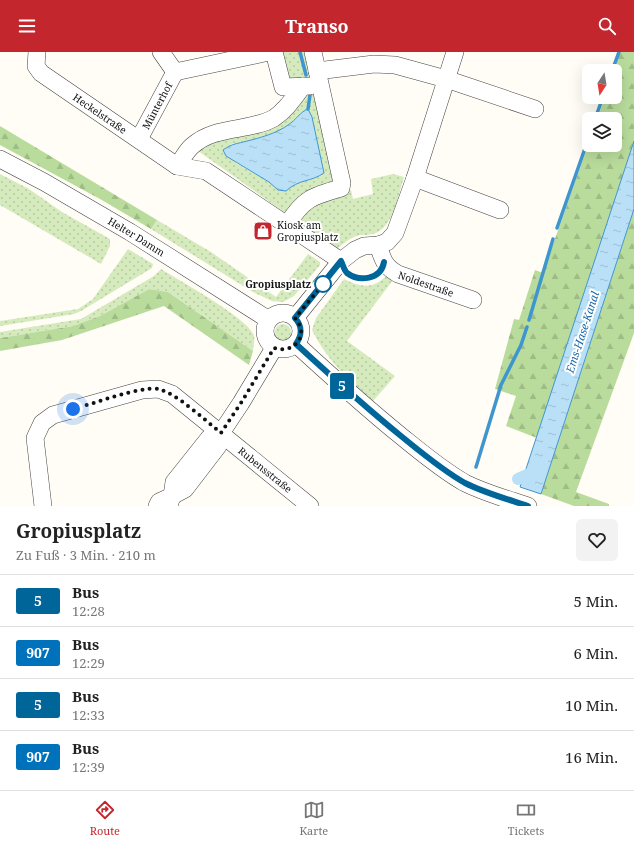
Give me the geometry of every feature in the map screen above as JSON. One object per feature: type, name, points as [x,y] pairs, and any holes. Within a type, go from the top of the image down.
[{"type":"street","name":"Heckelstraße","points":[[37,52],[36,66],[41,73],[177,166]]},
{"type":"street","name":"Münterhof","points":[[161,52],[175,72]]},
{"type":"street","name":"Münterhof","points":[[139,139],[175,72],[269,52]]},
{"type":"street","points":[[274,52],[283,87],[303,86],[319,78],[374,64],[395,65],[446,79],[535,109]]},
{"type":"street","points":[[288,225],[295,212],[305,202],[323,193],[341,188],[342,183],[313,52]]},
{"type":"street","points":[[295,318],[341,261],[355,250],[364,246],[378,245],[387,242],[395,233],[415,178],[455,52]]},
{"type":"street","points":[[303,86],[285,110],[258,124],[226,130],[208,136],[192,146],[177,166],[206,171],[341,261]]},
{"type":"street","name":"Helter Damm","points":[[0,158],[130,232],[269,320]]},
{"type":"street","points":[[415,178],[500,210]]},
{"type":"street","name":"Noldestraße","points":[[378,245],[384,262],[391,270],[398,274],[473,300]]},
{"type":"street","points":[[281,313],[289,314],[295,318],[300,325],[301,332],[296,344],[283,350],[274,348],[265,336],[265,328],[269,320],[281,313]]},
{"type":"street","points":[[296,344],[353,396],[420,452],[445,470],[466,483],[528,506]]},
{"type":"street","points":[[157,506],[159,502],[170,501],[184,489],[218,446],[221,433],[274,348]]},
{"type":"street","name":"Rubensstraße","points":[[43,506],[35,438],[42,423],[53,415],[142,390],[158,389],[172,394],[310,506]]},
{"type":"green space","points":[[280,52],[308,52],[315,81],[290,83]]},
{"type":"green space","points":[[620,52],[634,52],[634,141],[537,438],[506,426],[516,396],[495,389],[514,319],[519,320],[535,270],[543,273],[585,152],[622,152],[622,112],[600,112],[602,104],[622,104],[622,64],[616,64]]},
{"type":"green space","points":[[315,91],[333,182],[300,200],[284,212],[194,148],[259,127],[304,92]],"holes":[[[308,110],[312,117],[324,173],[318,177],[278,190],[269,182],[236,163],[231,144],[246,142],[276,132]]]},
{"type":"green space","points":[[0,126],[157,220],[151,229],[100,199],[0,145]]},
{"type":"green space","points":[[0,174],[29,189],[62,212],[110,239],[110,246],[101,264],[0,205]]},
{"type":"green space","points":[[393,174],[404,177],[397,202],[390,219],[380,231],[373,234],[354,237],[337,249],[302,227],[301,222],[304,209],[331,196],[351,190],[353,199],[373,194],[371,179]]},
{"type":"green space","points":[[634,209],[634,333],[576,492],[609,504],[609,506],[574,506],[541,494]]},
{"type":"green space","points":[[157,220],[211,252],[276,297],[308,254],[320,262],[320,265],[294,296],[283,302],[272,301],[253,292],[151,229]]},
{"type":"green space","points":[[128,249],[153,264],[152,268],[74,314],[0,326],[0,321],[78,309],[93,299]]},
{"type":"green space","points":[[161,269],[212,300],[240,320],[250,329],[254,336],[253,351],[168,292],[149,289],[100,316],[73,326],[0,338],[0,332],[81,319],[154,276]]},
{"type":"green space","points":[[386,276],[396,276],[347,341],[395,376],[373,401],[355,386],[331,360],[312,330],[316,318],[344,279],[366,286],[376,284]]},
{"type":"green space","points":[[149,289],[168,292],[253,351],[249,365],[164,306],[62,340],[0,351],[0,338],[73,326],[100,316]]},
{"type":"green space","points":[[280,324],[286,324],[291,329],[289,338],[286,340],[280,340],[275,335],[275,329]]},
{"type":"water","points":[[308,109],[312,117],[324,173],[319,176],[300,182],[286,191],[278,190],[269,182],[226,156],[223,150],[226,148],[235,144],[263,137],[284,128]]},
{"type":"water","points":[[634,141],[634,209],[541,494],[520,487]]},
{"type":"waterway","points":[[300,52],[306,75]]},
{"type":"waterway","points":[[615,64],[619,52]]},
{"type":"waterway","points":[[308,109],[310,95]]},
{"type":"waterway","points":[[598,112],[600,104]]},
{"type":"waterway","points":[[557,228],[584,152]]},
{"type":"waterway","points":[[529,320],[553,239]]},
{"type":"waterway","points":[[476,467],[501,385],[521,345],[527,327]]},
{"type":"waterway","name":"Ems-Hase-Kanal","points":[[518,479],[536,471],[537,469]]},
{"type":"bus line","name":"5","points":[[384,262],[381,271],[371,278],[365,278],[357,277],[346,272],[341,261],[295,318],[301,328],[301,336],[296,344],[393,430],[445,470],[466,483],[528,506]]},
{"type":"place","name":"Kiosk am Gropiusplatz","points":[[263,231]]},
{"type":"place","name":"Gropiusplatz","points":[[323,284]]},
{"type":"route","points":[[73,409],[142,390],[158,389],[172,394],[221,433],[274,348],[283,350],[292,348],[298,342],[301,336],[301,328],[295,318],[324,283],[323,284]]}]
